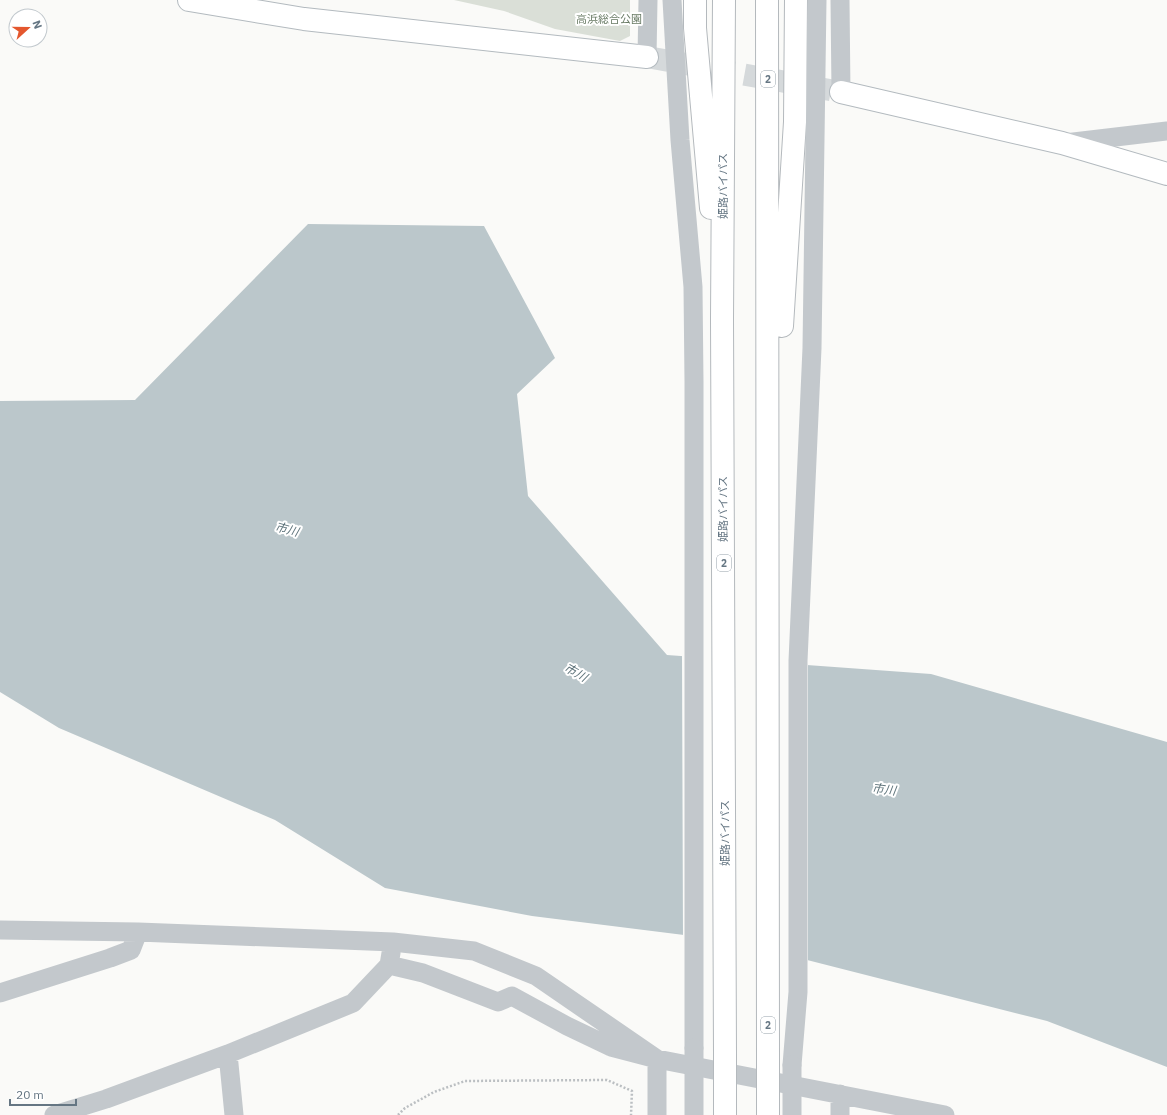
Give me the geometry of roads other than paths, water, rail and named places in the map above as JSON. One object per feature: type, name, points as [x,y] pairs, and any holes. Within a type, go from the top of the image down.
[{"type":"main road","points":[[189,0],[304,19],[647,57]]},
{"type":"main road","points":[[695,0],[695,28],[714,146]]},
{"type":"main road","name":"姫路バイパス","points":[[724,0],[714,146],[722,320],[726,978],[725,1115]]},
{"type":"main road","name":"2","points":[[767,0],[768,1115]]},
{"type":"main road","points":[[768,529],[795,122],[796,0]]},
{"type":"main road","points":[[841,92],[1062,144],[1167,174]]},
{"type":"street","points":[[647,57],[648,0]]},
{"type":"street","points":[[672,0],[680,140],[692,287],[694,382],[694,1115]]},
{"type":"street","points":[[792,1115],[792,1065],[798,992],[798,661],[812,348],[817,0]]},
{"type":"street","points":[[840,0],[841,92]]},
{"type":"street","points":[[1062,144],[1167,131]]},
{"type":"street","points":[[0,930],[138,932],[393,942],[474,951],[536,976],[657,1059]]},
{"type":"street","points":[[0,994],[131,950],[138,932]]},
{"type":"street","points":[[54,1115],[106,1099],[228,1054],[353,1003],[389,965],[393,942]]},
{"type":"street","points":[[389,965],[422,972],[498,1002],[512,996],[567,1026],[611,1047],[657,1059],[945,1115]]},
{"type":"street","points":[[228,1054],[234,1115]]},
{"type":"street","points":[[657,1059],[657,1115]]},
{"type":"street","points":[[840,1094],[840,1115]]},
{"type":"water","name":"市川","points":[[308,224],[484,226],[555,358],[517,394],[528,496],[667,655],[931,674],[1167,742],[1167,1067],[1047,1021],[732,941],[532,916],[385,888],[275,820],[59,728],[0,692],[0,401],[135,400]]},
{"type":"tunnel","points":[[647,57],[841,92]]},
{"type":"park label","name":"高浜総合公園","points":[[609,19]]}]
